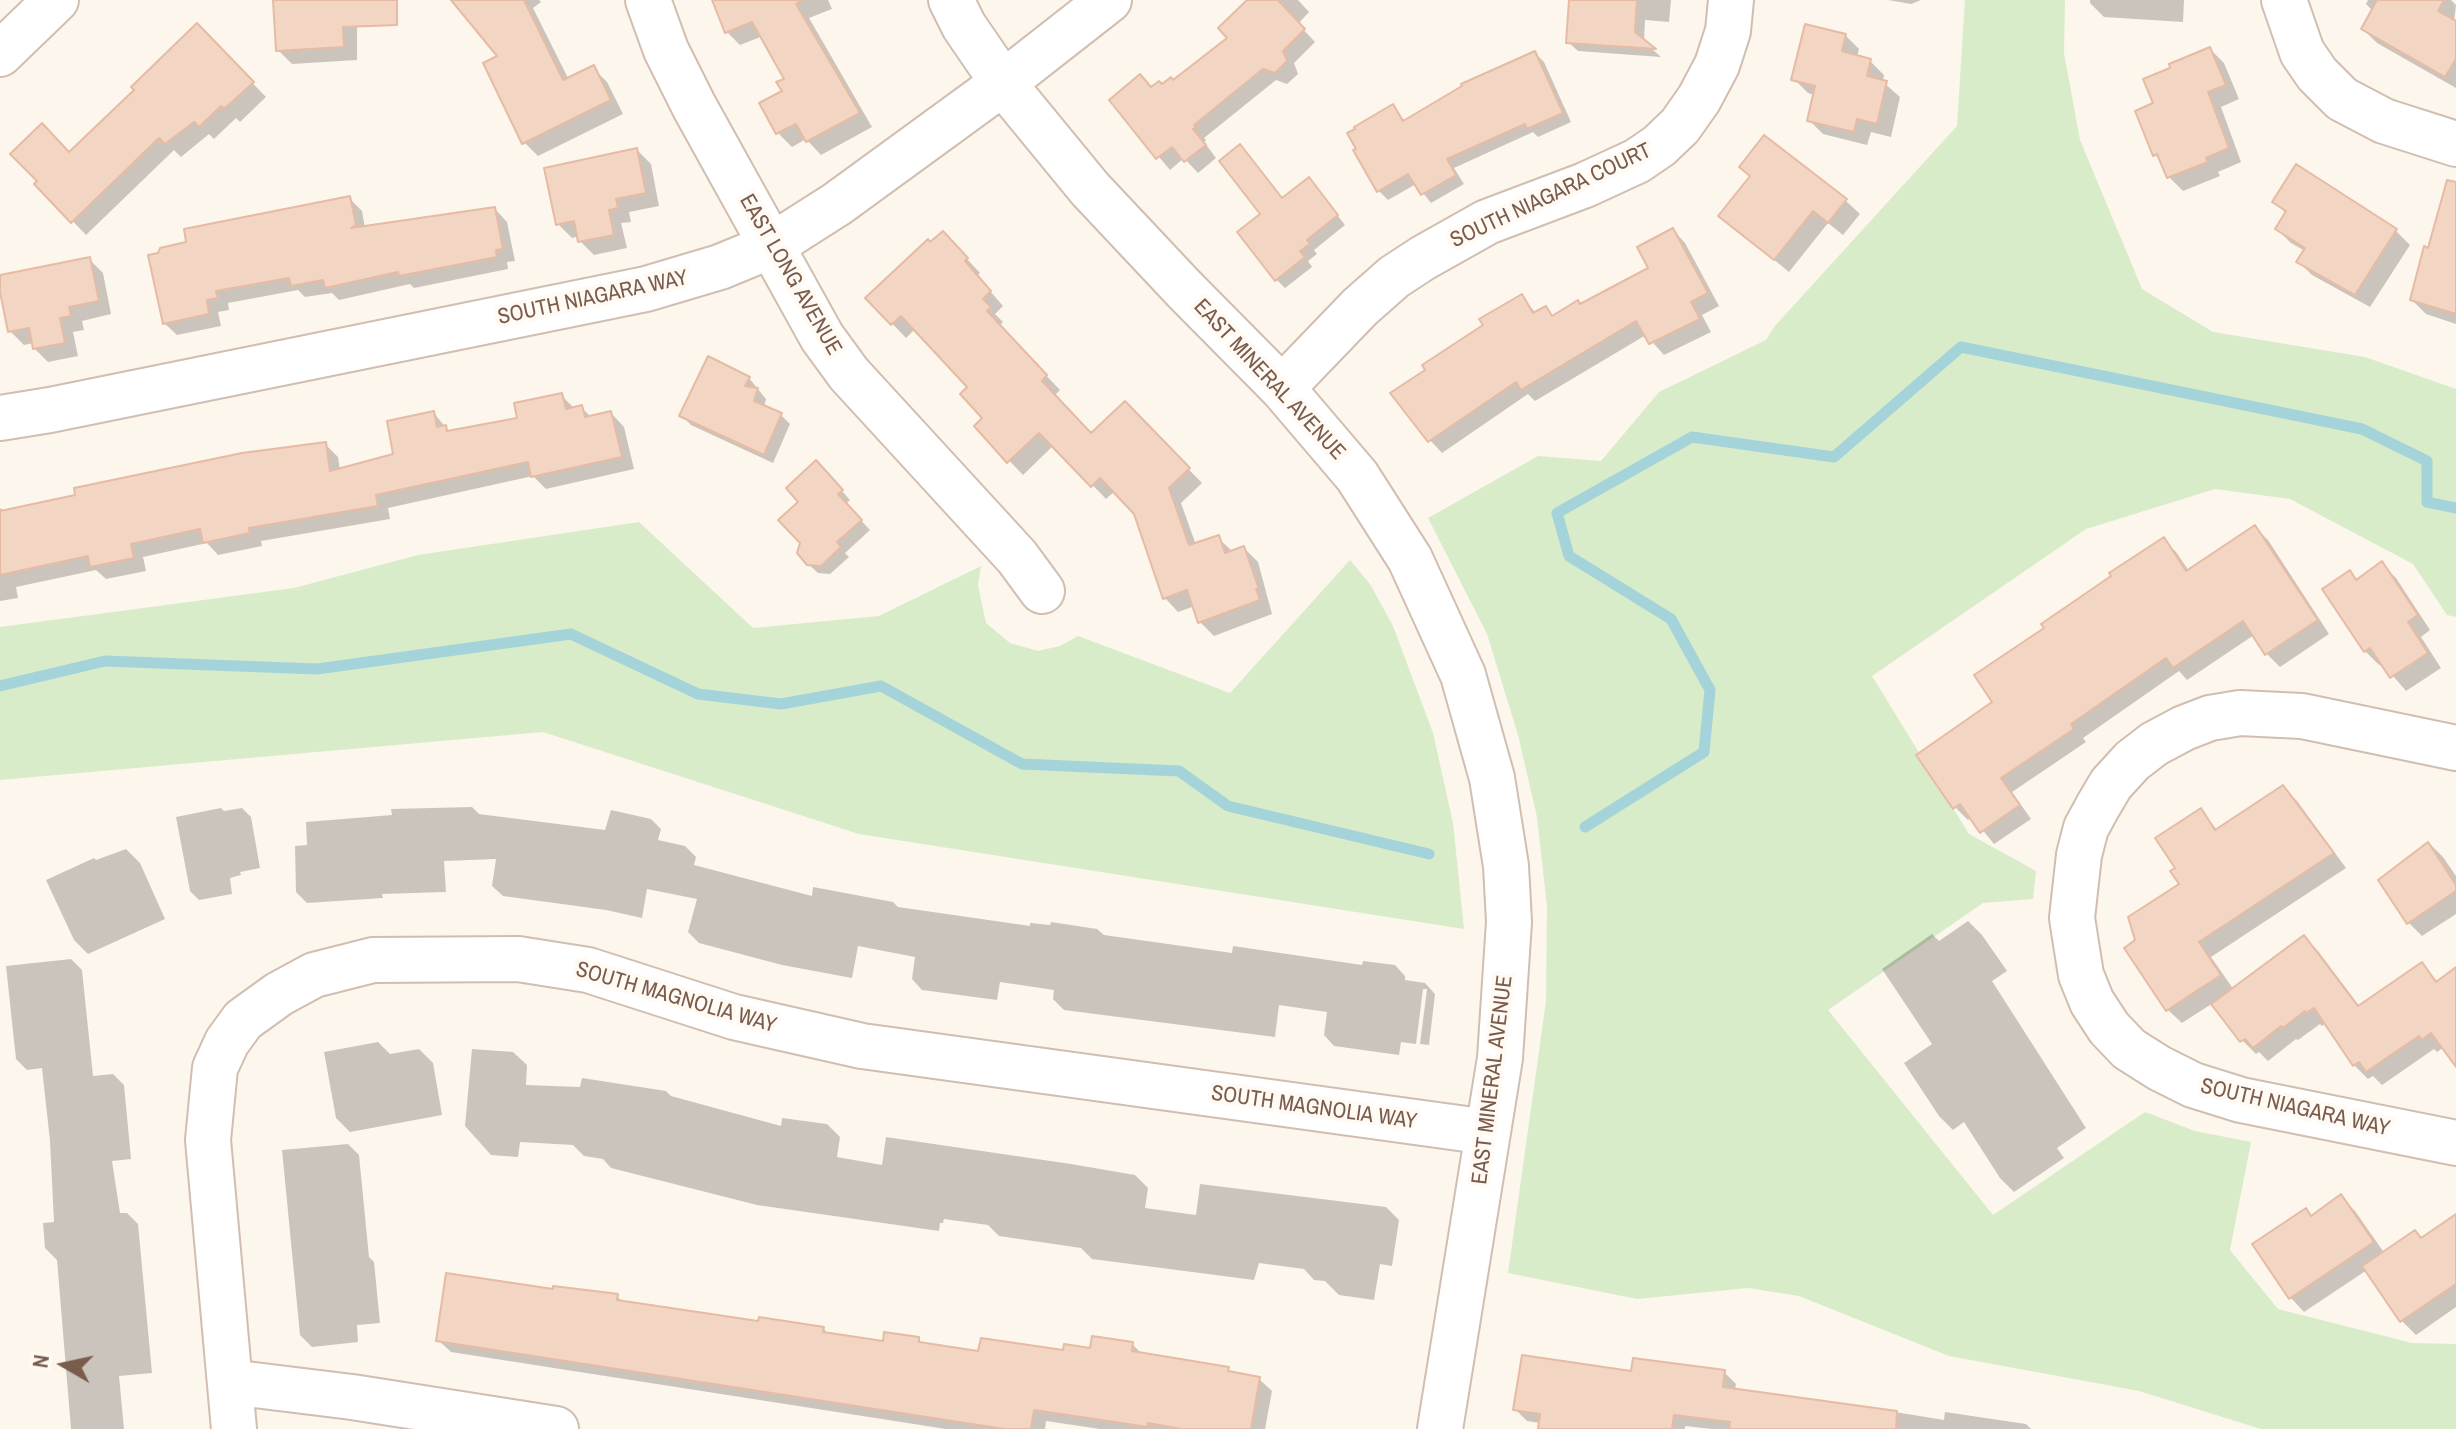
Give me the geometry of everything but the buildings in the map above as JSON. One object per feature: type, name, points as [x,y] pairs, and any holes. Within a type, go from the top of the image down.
[{"type":"street","points":[[0,54],[56,0]]},
{"type":"street","name":"EAST LONG AVENUE","points":[[648,0],[666,50],[694,106],[822,337],[849,374],[1017,557],[1042,591]]},
{"type":"street","name":"EAST MINERAL AVENUE","points":[[951,0],[964,26],[1003,83],[1090,189],[1282,388],[1357,476],[1410,559],[1455,656],[1477,719],[1492,778],[1506,866],[1509,922],[1501,1044],[1440,1429]]},
{"type":"street","name":"SOUTH NIAGARA WAY","points":[[0,418],[646,289],[720,267],[771,246],[837,204],[1003,83],[1109,0]]},
{"type":"street","name":"SOUTH NIAGARA COURT","points":[[1282,388],[1360,307],[1394,277],[1423,258],[1487,222],[1585,185],[1637,161],[1659,146],[1680,126],[1717,65],[1728,31],[1731,0]]},
{"type":"street","points":[[2284,0],[2302,52],[2317,74],[2342,99],[2384,121],[2456,144]]},
{"type":"street","name":"SOUTH NIAGARA WAY","points":[[2456,748],[2302,716],[2240,713],[2210,718],[2154,744],[2132,761],[2111,784],[2086,828],[2073,887],[2072,918],[2081,975],[2092,1002],[2109,1028],[2129,1049],[2159,1068],[2193,1085],[2241,1100],[2456,1143]]},
{"type":"street","name":"SOUTH MAGNOLIA WAY","points":[[234,1429],[208,1140],[215,1068],[227,1042],[243,1020],[279,994],[314,975],[373,960],[518,959],[588,970],[734,1017],[862,1046],[1488,1132]]},
{"type":"street","points":[[230,1382],[352,1397],[556,1429]]},
{"type":"green space","points":[[1965,0],[2065,0],[2064,53],[2080,140],[2142,289],[2213,332],[2365,357],[2456,389],[2456,617],[2447,615],[2413,564],[2290,499],[2215,489],[2086,529],[1872,676],[1969,834],[2036,871],[2033,899],[1983,903],[1828,1010],[1993,1215],[2145,1112],[2195,1131],[2251,1142],[2230,1250],[2278,1309],[2412,1343],[2456,1344],[2456,1429],[2261,1429],[2139,1391],[1949,1356],[1799,1296],[1748,1288],[1637,1299],[1508,1273],[1546,1001],[1547,906],[1537,817],[1518,735],[1487,634],[1428,518],[1538,456],[1601,461],[1659,392],[1766,340],[1774,327],[1957,126]]},
{"type":"green space","points":[[639,522],[753,628],[879,616],[981,566],[978,585],[986,623],[1010,643],[1038,651],[1060,646],[1078,636],[1230,693],[1350,560],[1370,584],[1393,626],[1433,733],[1453,823],[1464,929],[859,834],[543,732],[0,780],[0,627],[294,588],[418,555]]},
{"type":"waterway","points":[[1585,827],[1704,752],[1710,690],[1671,619],[1569,556],[1557,513],[1692,437],[1834,457],[1961,347],[2362,429],[2427,461],[2427,502],[2456,508]]},
{"type":"waterway","points":[[0,686],[105,661],[317,669],[571,634],[698,694],[781,704],[881,686],[1022,764],[1179,771],[1228,806],[1429,854]]}]
